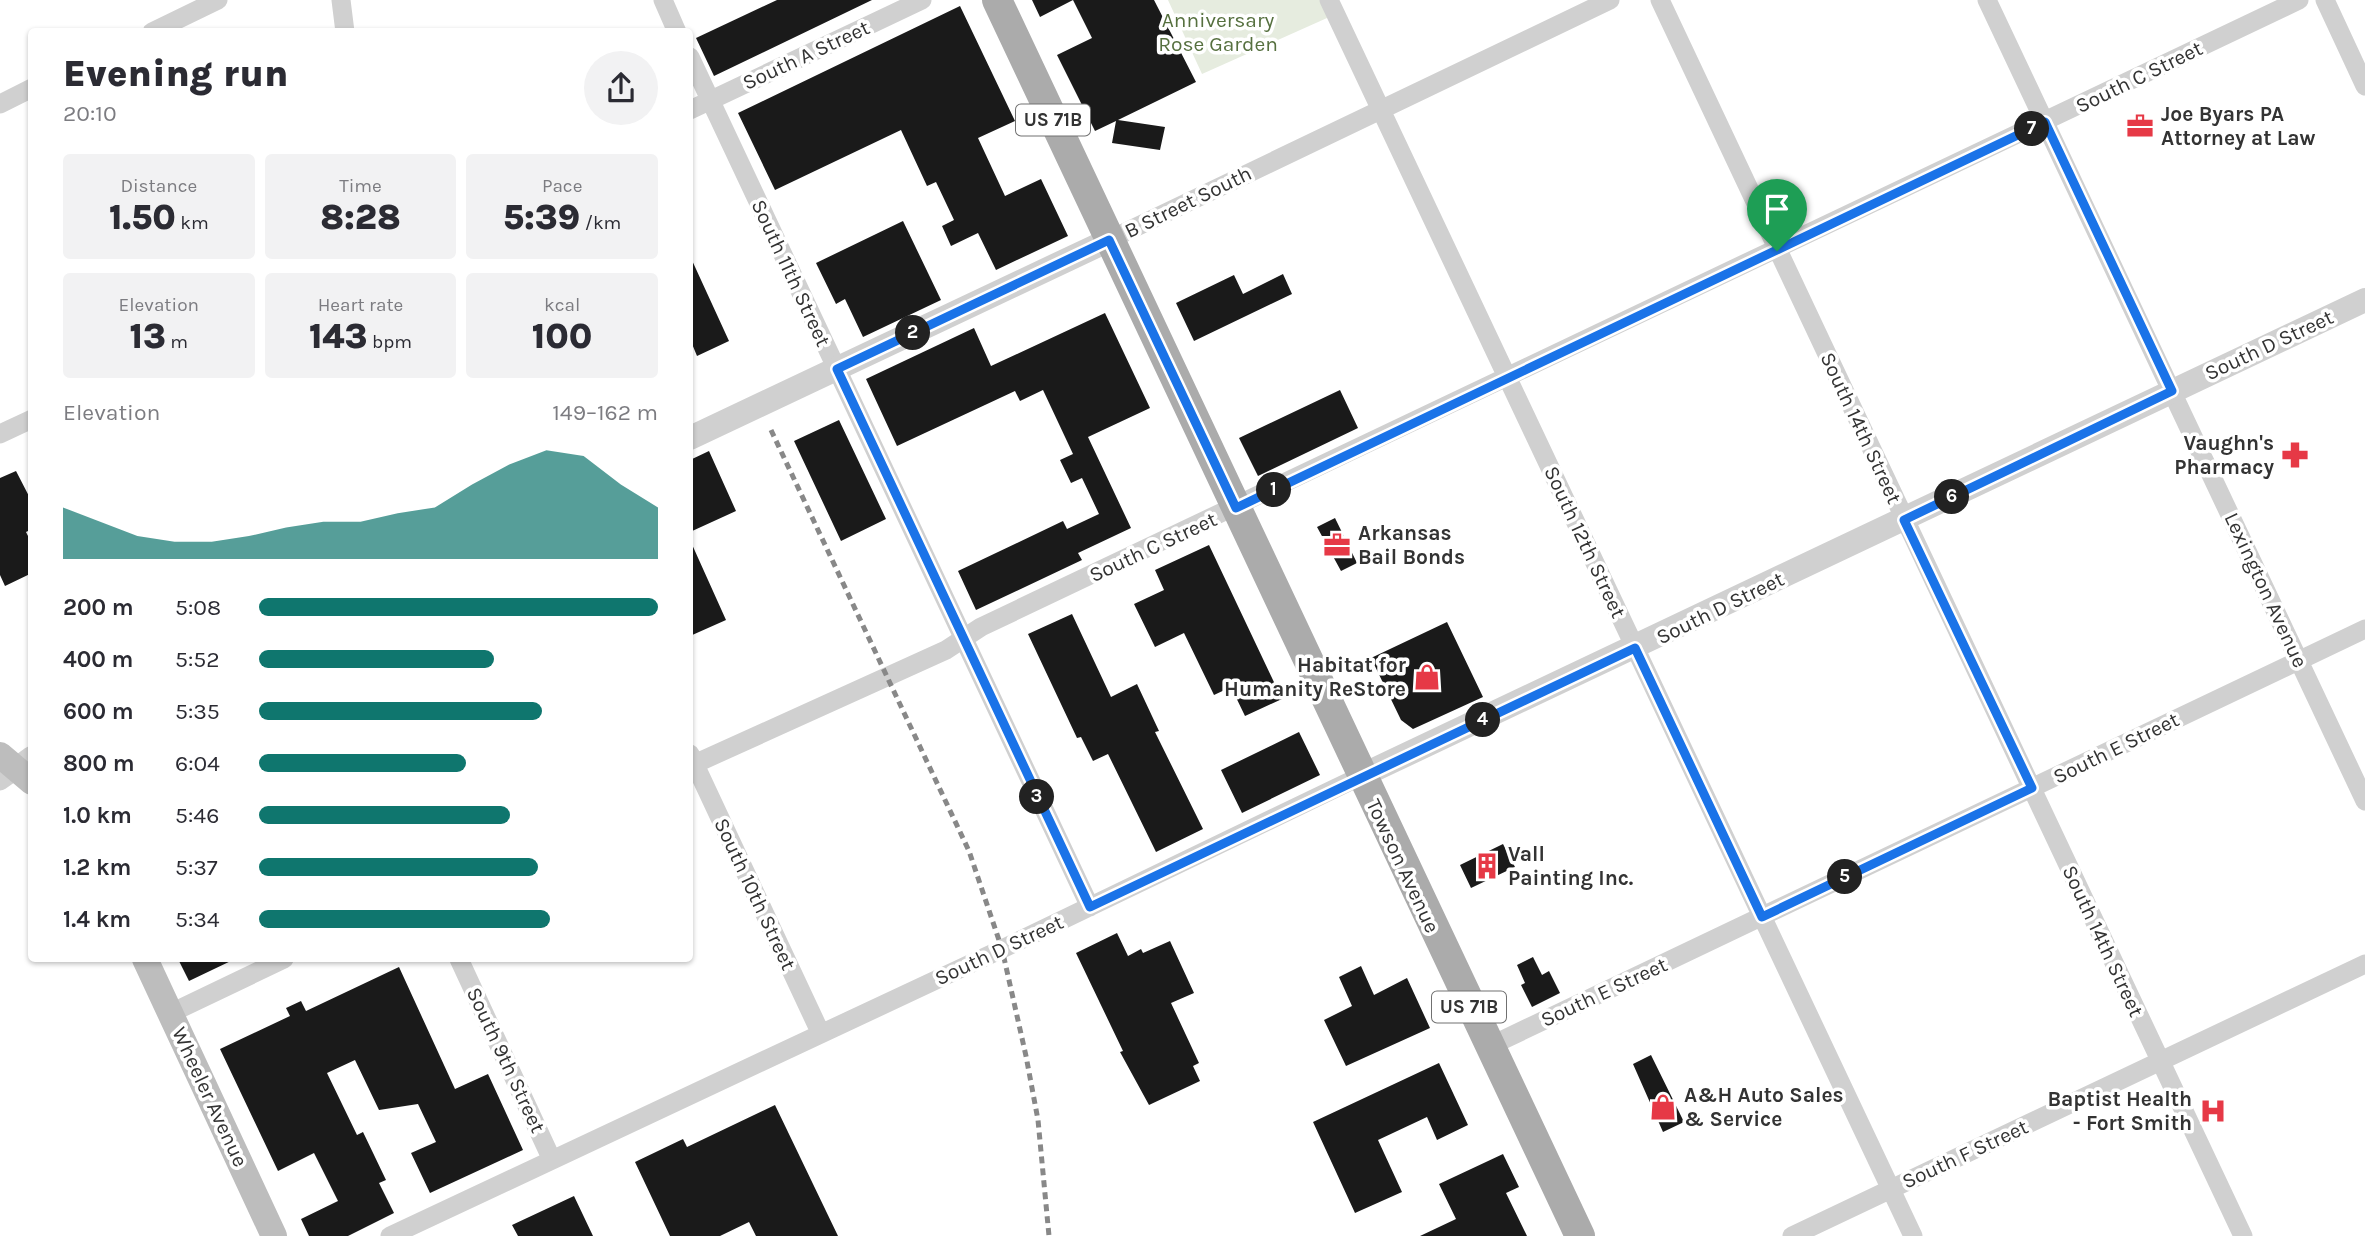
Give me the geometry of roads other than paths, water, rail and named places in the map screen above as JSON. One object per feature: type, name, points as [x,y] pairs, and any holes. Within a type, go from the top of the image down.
[{"type":"main road","name":"Towson Avenue","points":[[997,0],[1488,1047],[1580,1236]]},
{"type":"main road","name":"Wheeler Avenue","points":[[146,962],[274,1236]]},
{"type":"street","points":[[160,28],[218,0]]},
{"type":"street","points":[[341,0],[344,28]]},
{"type":"street","points":[[663,0],[675,28]]},
{"type":"street","name":"South A Street","points":[[693,108],[922,0]]},
{"type":"street","name":"South 12th Street","points":[[1329,0],[1913,1236]]},
{"type":"street","name":"B Street South","points":[[693,437],[1609,0]]},
{"type":"street","name":"South 14th Street","points":[[1660,0],[2243,1236]]},
{"type":"street","name":"Lexington Avenue","points":[[1987,0],[2365,801]]},
{"type":"street","name":"South C Street","points":[[693,760],[946,650],[981,627],[1508,379],[2299,0]]},
{"type":"street","points":[[2325,0],[2365,86]]},
{"type":"street","name":"South 11th Street","points":[[693,63],[1090,907]]},
{"type":"street","points":[[0,104],[28,90]]},
{"type":"street","name":"South D Street","points":[[390,1236],[1090,907],[2365,300]]},
{"type":"street","points":[[0,434],[28,421]]},
{"type":"street","name":"South E Street","points":[[1488,1047],[2365,629]]},
{"type":"street","name":"South 10th Street","points":[[693,765],[821,1034]]},
{"type":"street","points":[[171,1013],[278,962]]},
{"type":"street","name":"South 9th Street","points":[[460,962],[552,1160]]},
{"type":"street","name":"South F Street","points":[[1792,1236],[2365,964]]},
{"type":"railway","points":[[771,430],[969,851],[1002,949],[1026,1056],[1038,1120],[1049,1236]]},
{"type":"place","name":"Joe Byars PA Attorney at Law","points":[[2140,126]]},
{"type":"place","name":"Vaughn's Pharmacy","points":[[2295,455]]},
{"type":"place","name":"Arkansas Bail Bonds","points":[[1337,545]]},
{"type":"place","name":"Habitat for Humanity ReStore","points":[[1427,677]]},
{"type":"place","name":"Vall Painting Inc.","points":[[1487,866]]},
{"type":"place","name":"A&H Auto Sales & Service","points":[[1663,1107]]},
{"type":"place","name":"Baptist Health - Fort Smith","points":[[2213,1111]]},
{"type":"park label","name":"Anniversary Rose Garden","points":[[1218,32]]}]
